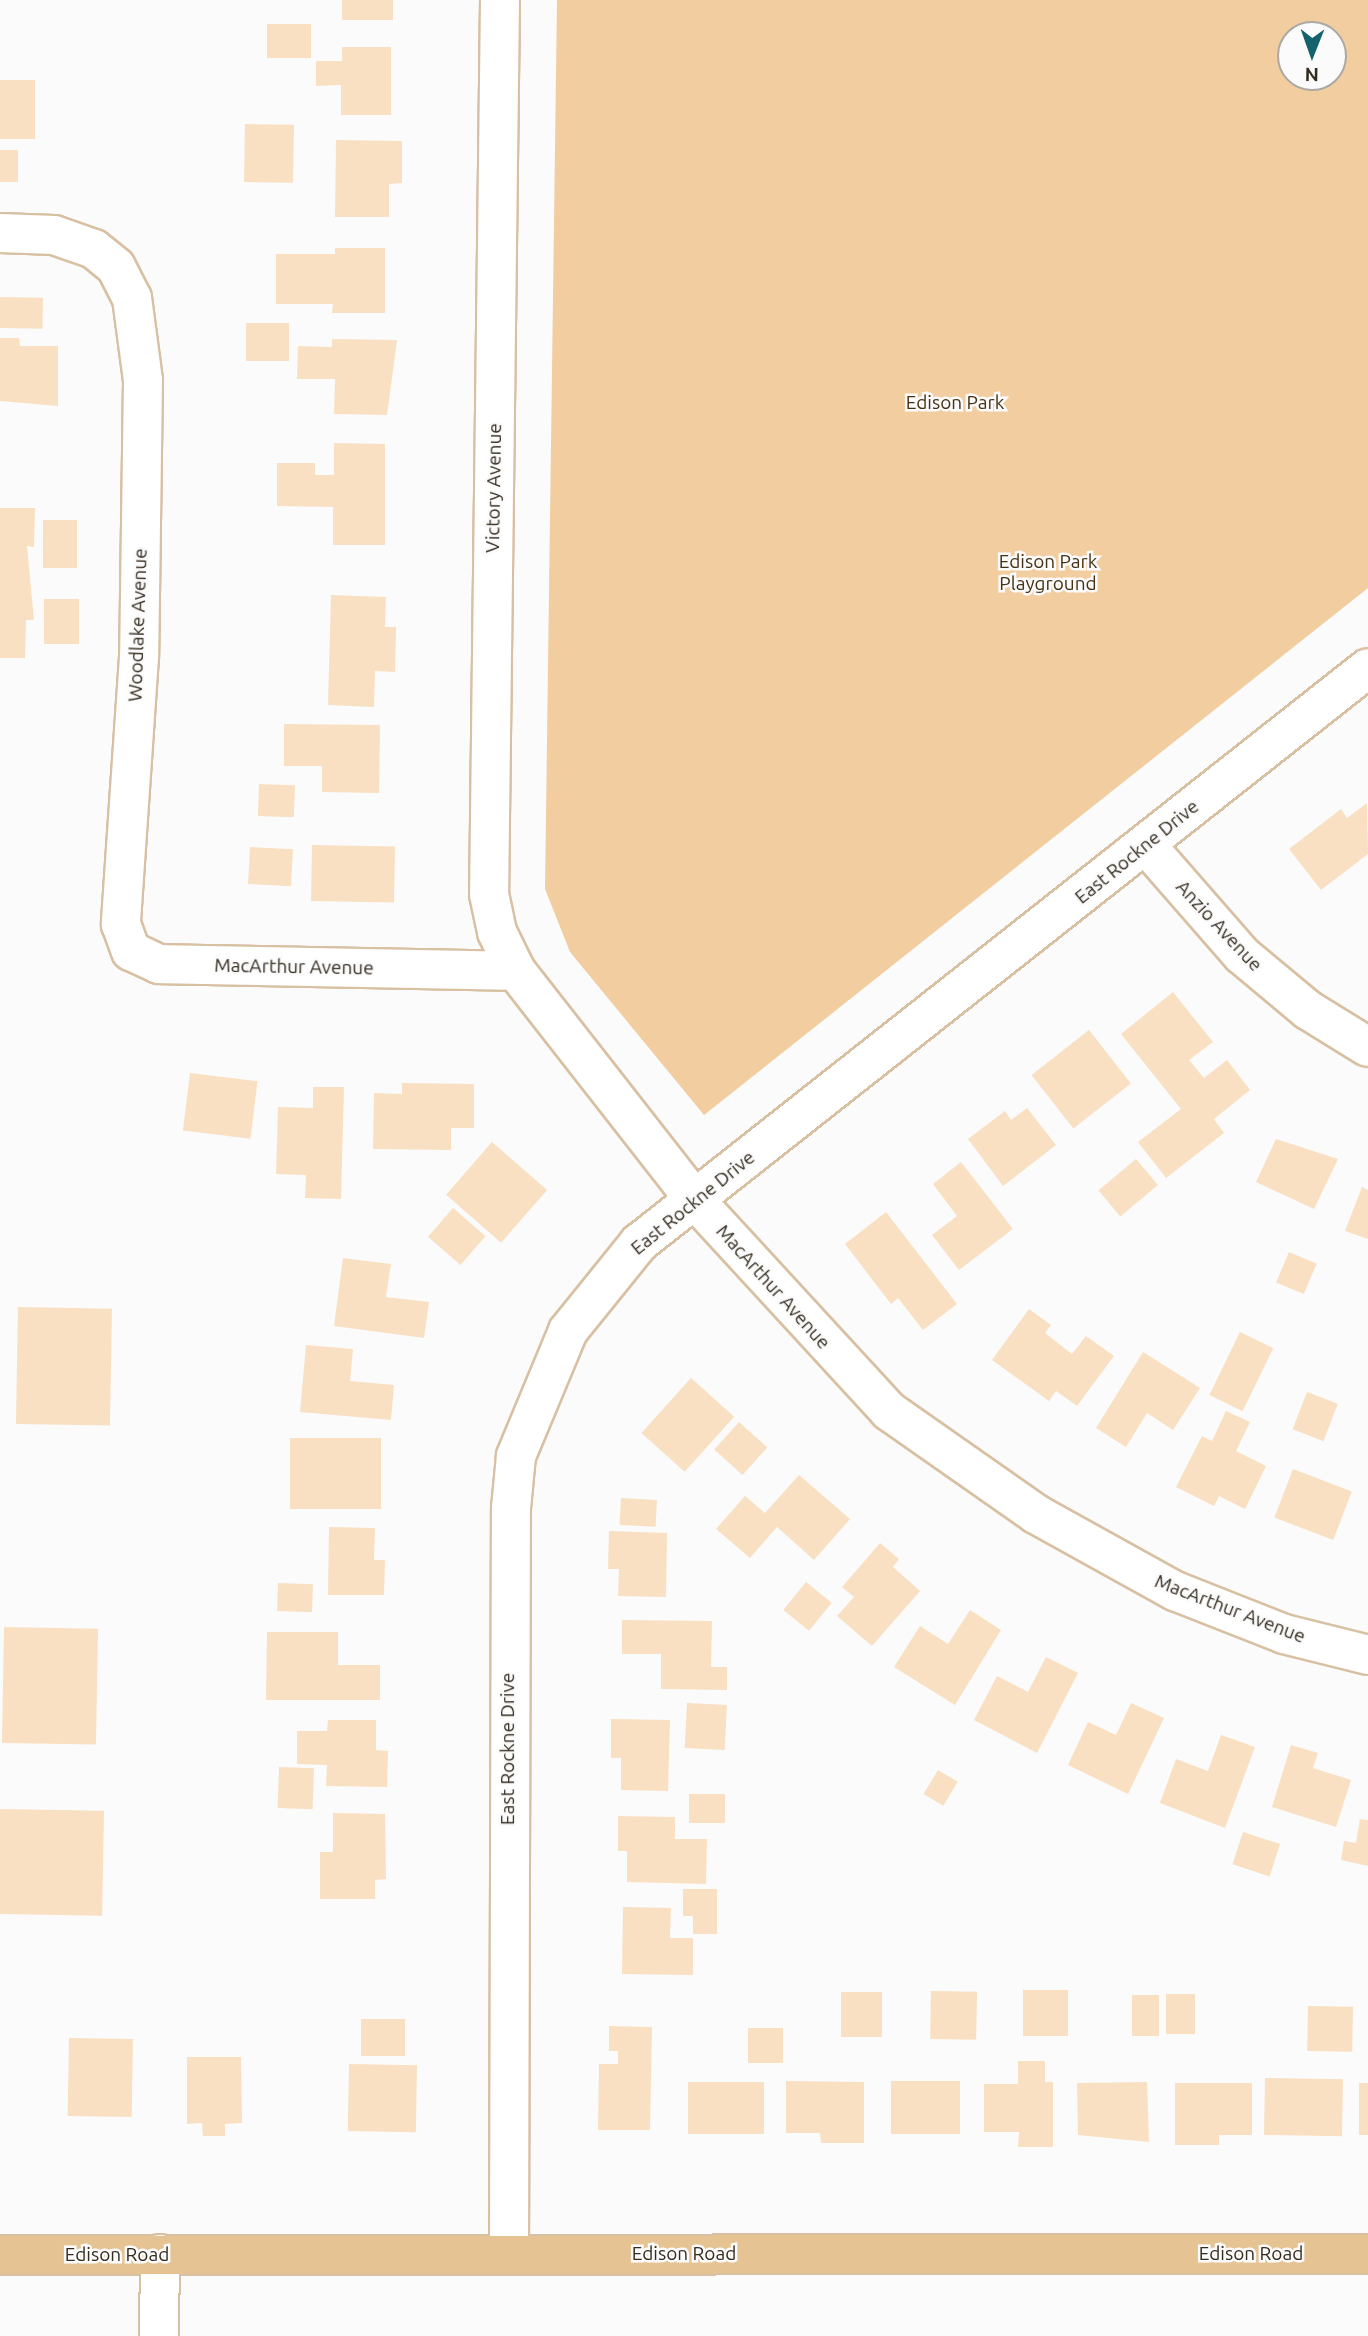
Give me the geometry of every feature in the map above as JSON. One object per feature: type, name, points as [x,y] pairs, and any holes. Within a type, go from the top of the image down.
[{"type":"main road","name":"Edison Road","points":[[0,2255],[1368,2254]]},
{"type":"street","name":"Victory Avenue","points":[[500,0],[489,894],[497,932],[516,971]]},
{"type":"street","name":"Woodlake Avenue","points":[[0,233],[54,235],[94,249],[116,267],[132,298],[143,380],[139,657],[121,924],[131,951]]},
{"type":"street","name":"East Rockne Drive","points":[[509,2253],[508,1573],[516,1456],[568,1331],[639,1243],[1368,668]]},
{"type":"street","name":"Anzio Avenue","points":[[1146,845],[1242,955],[1308,1010],[1368,1047]]},
{"type":"street","name":"MacArthur Avenue","points":[[131,951],[159,964],[516,971],[695,1200],[828,1350],[889,1410],[950,1457],[1047,1521],[1175,1591],[1284,1634],[1368,1655]]},
{"type":"street","points":[[159,2336],[160,2254]]},
{"type":"green space","name":"Edison Park","points":[[557,0],[1368,0],[1368,588],[704,1115],[570,952],[545,889]]},
{"type":"building","points":[[342,0],[393,0],[393,20],[342,20]]},
{"type":"building","points":[[267,24],[311,24],[311,58],[267,58]]},
{"type":"building","points":[[342,47],[391,47],[391,115],[341,115],[341,85],[316,86],[316,61],[342,61]]},
{"type":"building","points":[[0,80],[35,80],[35,139],[0,139]]},
{"type":"building","points":[[245,124],[294,125],[293,183],[244,182]]},
{"type":"building","points":[[336,140],[402,141],[402,183],[389,184],[389,217],[335,217]]},
{"type":"building","points":[[0,150],[18,150],[18,182],[0,182]]},
{"type":"building","points":[[335,248],[385,248],[385,313],[332,313],[333,304],[276,304],[276,254],[335,254]]},
{"type":"building","points":[[0,297],[43,298],[42,329],[0,328]]},
{"type":"building","points":[[246,323],[289,323],[289,361],[246,361]]},
{"type":"building","points":[[0,338],[19,338],[20,346],[58,346],[58,406],[0,401]]},
{"type":"building","points":[[332,339],[397,340],[387,415],[334,414],[335,379],[297,379],[298,346],[332,347]]},
{"type":"building","points":[[334,443],[385,444],[385,545],[333,545],[333,507],[277,506],[277,463],[315,463],[315,475],[334,475]]},
{"type":"building","points":[[0,508],[35,508],[34,547],[27,546],[34,620],[26,620],[25,658],[0,658]]},
{"type":"building","points":[[43,520],[77,520],[77,568],[43,568]]},
{"type":"building","points":[[331,595],[386,597],[385,627],[396,627],[395,672],[375,671],[374,707],[328,705]]},
{"type":"building","points":[[44,599],[79,599],[79,644],[44,644]]},
{"type":"building","points":[[284,724],[380,725],[379,793],[322,792],[322,766],[284,766]]},
{"type":"building","points":[[259,784],[295,785],[294,817],[258,816]]},
{"type":"building","points":[[1367,803],[1368,854],[1321,890],[1289,849],[1341,809],[1347,818]]},
{"type":"building","points":[[312,845],[395,846],[394,902],[311,901]]},
{"type":"building","points":[[250,847],[293,849],[291,886],[248,884]]},
{"type":"building","points":[[1173,992],[1213,1042],[1189,1060],[1204,1078],[1227,1060],[1250,1090],[1214,1119],[1224,1133],[1166,1178],[1138,1142],[1181,1109],[1121,1034]]},
{"type":"building","points":[[1089,1030],[1131,1084],[1073,1129],[1031,1075]]},
{"type":"building","points":[[190,1073],[257,1081],[250,1139],[183,1131]]},
{"type":"building","points":[[402,1083],[474,1084],[474,1128],[451,1128],[451,1150],[373,1149],[374,1093],[402,1094]]},
{"type":"building","points":[[313,1087],[344,1087],[341,1199],[305,1198],[306,1175],[276,1174],[278,1107],[313,1108]]},
{"type":"building","points":[[1027,1108],[1056,1145],[1003,1186],[968,1139],[1005,1111],[1011,1120]]},
{"type":"building","points":[[1276,1139],[1338,1159],[1314,1209],[1256,1182]]},
{"type":"building","points":[[492,1142],[547,1190],[501,1243],[446,1195]]},
{"type":"building","points":[[1136,1159],[1158,1185],[1120,1217],[1098,1190]]},
{"type":"building","points":[[961,1162],[1013,1229],[959,1270],[932,1235],[957,1216],[933,1184]]},
{"type":"building","points":[[1362,1187],[1368,1190],[1368,1239],[1345,1231]]},
{"type":"building","points":[[453,1208],[485,1236],[461,1265],[428,1237]]},
{"type":"building","points":[[886,1212],[957,1304],[923,1330],[898,1298],[891,1304],[845,1244]]},
{"type":"building","points":[[1289,1252],[1317,1264],[1304,1294],[1276,1282]]},
{"type":"building","points":[[343,1258],[391,1264],[386,1297],[429,1302],[424,1338],[334,1326]]},
{"type":"building","points":[[18,1307],[112,1309],[110,1426],[16,1424]]},
{"type":"building","points":[[1029,1309],[1051,1325],[1045,1333],[1072,1354],[1086,1336],[1114,1356],[1077,1406],[1056,1391],[1049,1401],[992,1360]]},
{"type":"building","points":[[1240,1332],[1273,1348],[1243,1411],[1209,1395]]},
{"type":"building","points":[[306,1345],[353,1349],[350,1381],[394,1385],[391,1420],[300,1412]]},
{"type":"building","points":[[1143,1352],[1200,1388],[1173,1430],[1147,1413],[1126,1447],[1096,1428]]},
{"type":"building","points":[[691,1378],[734,1417],[685,1472],[641,1433]]},
{"type":"building","points":[[1307,1392],[1338,1404],[1323,1441],[1293,1429]]},
{"type":"building","points":[[1226,1411],[1250,1422],[1236,1451],[1266,1466],[1245,1509],[1219,1496],[1214,1506],[1176,1487],[1202,1436],[1212,1441]]},
{"type":"building","points":[[739,1422],[767,1447],[742,1475],[714,1449]]},
{"type":"building","points":[[290,1438],[381,1438],[381,1509],[290,1509]]},
{"type":"building","points":[[1293,1469],[1352,1492],[1333,1540],[1274,1518]]},
{"type":"building","points":[[799,1475],[850,1519],[814,1560],[777,1527],[750,1558],[716,1529],[745,1496],[765,1513]]},
{"type":"building","points":[[621,1498],[657,1500],[656,1527],[620,1525]]},
{"type":"building","points":[[329,1527],[375,1528],[374,1560],[385,1560],[384,1595],[328,1595]]},
{"type":"building","points":[[609,1531],[667,1533],[666,1597],[618,1596],[619,1569],[608,1569]]},
{"type":"building","points":[[880,1543],[899,1559],[893,1567],[920,1591],[872,1646],[837,1616],[854,1597],[842,1587]]},
{"type":"building","points":[[806,1582],[832,1603],[809,1631],[783,1610]]},
{"type":"building","points":[[278,1583],[313,1584],[312,1612],[277,1611]]},
{"type":"building","points":[[970,1610],[1001,1630],[955,1705],[894,1667],[920,1626],[948,1644]]},
{"type":"building","points":[[622,1620],[712,1621],[711,1667],[727,1667],[727,1690],[661,1689],[661,1654],[622,1654]]},
{"type":"building","points":[[4,1627],[98,1629],[96,1745],[2,1743]]},
{"type":"building","points":[[267,1632],[338,1632],[338,1665],[380,1665],[380,1700],[266,1700]]},
{"type":"building","points":[[1046,1657],[1078,1673],[1037,1753],[974,1720],[997,1676],[1028,1692]]},
{"type":"building","points":[[687,1703],[727,1705],[725,1750],[685,1748]]},
{"type":"building","points":[[1131,1703],[1164,1718],[1128,1794],[1068,1765],[1088,1722],[1116,1735]]},
{"type":"building","points":[[611,1719],[670,1720],[668,1791],[621,1790],[621,1758],[611,1758]]},
{"type":"building","points":[[328,1720],[376,1720],[376,1750],[388,1751],[387,1787],[326,1786],[327,1765],[297,1764],[297,1731],[327,1731]]},
{"type":"building","points":[[1221,1735],[1255,1747],[1225,1828],[1160,1803],[1176,1759],[1208,1771]]},
{"type":"building","points":[[1291,1745],[1318,1753],[1313,1768],[1351,1780],[1336,1827],[1272,1807]]},
{"type":"building","points":[[279,1767],[314,1768],[313,1809],[278,1808]]},
{"type":"building","points":[[938,1770],[958,1782],[943,1806],[924,1794]]},
{"type":"building","points":[[689,1794],[725,1794],[725,1823],[689,1823]]},
{"type":"building","points":[[0,1809],[104,1811],[102,1916],[0,1914]]},
{"type":"building","points":[[333,1813],[385,1814],[386,1879],[375,1880],[375,1899],[320,1899],[320,1852],[333,1852]]},
{"type":"building","points":[[618,1816],[675,1817],[675,1839],[707,1839],[706,1884],[627,1882],[627,1851],[618,1851]]},
{"type":"building","points":[[1360,1819],[1368,1820],[1368,1866],[1341,1860],[1344,1841],[1356,1843]]},
{"type":"building","points":[[1243,1832],[1280,1844],[1270,1876],[1232,1864]]},
{"type":"building","points":[[683,1889],[717,1889],[717,1934],[693,1934],[693,1916],[683,1916]]},
{"type":"building","points":[[623,1907],[671,1908],[670,1938],[693,1938],[693,1975],[622,1974]]},
{"type":"building","points":[[1023,1990],[1068,1990],[1068,2036],[1023,2036]]},
{"type":"building","points":[[931,1991],[977,1992],[976,2040],[930,2039]]},
{"type":"building","points":[[841,1992],[882,1992],[882,2037],[841,2037]]},
{"type":"building","points":[[1166,1994],[1195,1994],[1195,2034],[1166,2034]]},
{"type":"building","points":[[1132,1995],[1159,1995],[1159,2036],[1132,2036]]},
{"type":"building","points":[[1308,2006],[1353,2007],[1352,2052],[1307,2051]]},
{"type":"building","points":[[361,2019],[405,2019],[405,2056],[361,2056]]},
{"type":"building","points":[[609,2026],[652,2027],[650,2130],[598,2130],[599,2064],[618,2064],[618,2051],[609,2051]]},
{"type":"building","points":[[748,2028],[783,2028],[783,2063],[748,2063]]},
{"type":"building","points":[[69,2038],[133,2039],[132,2117],[68,2116]]},
{"type":"building","points":[[187,2057],[241,2057],[242,2123],[225,2124],[225,2136],[203,2136],[202,2123],[187,2124]]},
{"type":"building","points":[[1018,2061],[1045,2061],[1045,2082],[1053,2082],[1053,2147],[1018,2147],[1019,2132],[984,2132],[984,2084],[1018,2084]]},
{"type":"building","points":[[349,2064],[417,2065],[416,2132],[348,2131]]},
{"type":"building","points":[[1265,2078],[1343,2079],[1342,2136],[1264,2135]]},
{"type":"building","points":[[786,2081],[864,2082],[864,2143],[821,2143],[820,2133],[786,2133]]},
{"type":"building","points":[[891,2081],[960,2081],[960,2134],[891,2134]]},
{"type":"building","points":[[688,2082],[764,2082],[764,2134],[688,2134]]},
{"type":"building","points":[[1147,2082],[1149,2142],[1078,2135],[1077,2083]]},
{"type":"building","points":[[1175,2083],[1252,2083],[1252,2135],[1219,2135],[1219,2145],[1175,2145]]},
{"type":"building","points":[[1359,2083],[1368,2083],[1368,2135],[1359,2135]]},
{"type":"park label","name":"Edison Park Playground","points":[[1048,573]]}]
